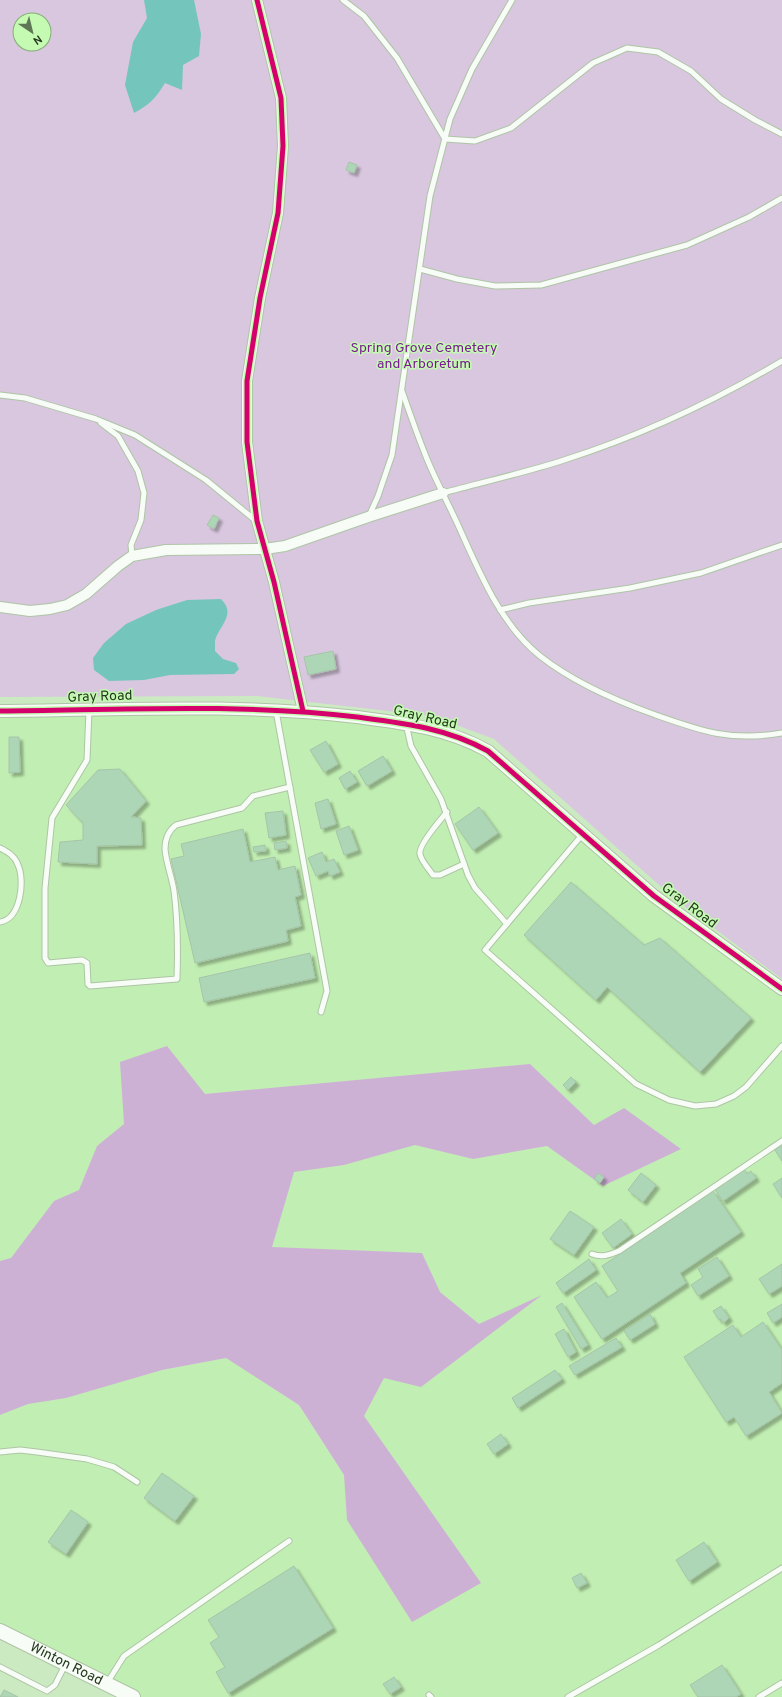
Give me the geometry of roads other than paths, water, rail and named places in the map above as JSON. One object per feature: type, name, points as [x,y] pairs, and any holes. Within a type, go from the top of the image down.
[{"type":"main road","name":"Winton Road","points":[[0,1631],[133,1697]]},
{"type":"street","points":[[258,0],[281,98],[283,146],[278,213],[260,298],[247,381],[247,442],[257,521],[274,582],[303,712]]},
{"type":"street","points":[[0,607],[30,611],[50,609],[67,605],[86,594],[118,566],[132,556],[166,550],[265,549],[285,546],[443,493]]},
{"type":"street","name":"Gray Road","points":[[0,711],[209,708],[276,710],[406,723],[438,730],[472,742],[488,751],[502,762],[542,799],[654,896],[782,989]]},
{"type":"lane","points":[[343,0],[364,16],[397,58],[445,139]]},
{"type":"lane","points":[[368,517],[378,496],[392,455],[430,196],[450,119],[472,69],[512,0]]},
{"type":"lane","points":[[445,139],[475,141],[510,128],[593,64],[627,48],[658,52],[691,70],[721,99],[755,120],[782,134]]},
{"type":"lane","points":[[420,269],[457,279],[495,286],[541,286],[687,245],[749,217],[782,198]]},
{"type":"lane","points":[[443,493],[564,460],[636,434],[748,381],[782,361]]},
{"type":"lane","points":[[402,391],[427,460],[476,566],[500,610],[519,636],[540,656],[571,678],[628,705],[692,728],[724,736],[762,736],[782,733]]},
{"type":"lane","points":[[0,395],[25,398],[96,419],[135,435],[206,480],[257,521]]},
{"type":"lane","points":[[96,419],[118,436],[138,471],[144,493],[141,520],[131,545],[132,556]]},
{"type":"lane","points":[[500,610],[630,588],[701,573],[782,545]]},
{"type":"lane","points":[[89,710],[87,760],[52,818],[45,888],[45,958],[48,962],[82,960],[87,964],[88,984],[90,986],[177,980],[179,938],[174,890],[165,849],[170,829],[176,825],[242,808],[253,796],[290,787]]},
{"type":"lane","points":[[276,710],[327,990],[321,1012]]},
{"type":"lane","points":[[406,723],[411,746],[441,799],[464,864],[475,888],[507,924]]},
{"type":"lane","points":[[446,812],[427,838],[420,851],[420,855],[433,875],[440,875],[464,864]]},
{"type":"lane","points":[[583,834],[485,950],[636,1084],[669,1100],[695,1106],[716,1104],[734,1096],[746,1087],[782,1046]]},
{"type":"lane","points":[[0,848],[12,855],[16,860],[21,875],[20,897],[16,910],[12,916],[0,922]]},
{"type":"lane","points":[[592,1254],[599,1257],[608,1256],[619,1251],[782,1141]]},
{"type":"lane","points":[[0,1452],[20,1450],[87,1460],[114,1467],[137,1482]]},
{"type":"lane","points":[[107,1684],[124,1656],[289,1541]]},
{"type":"lane","points":[[568,1697],[659,1645],[782,1568]]},
{"type":"lane","points":[[0,1667],[47,1691],[55,1685],[66,1664]]},
{"type":"lane","points":[[759,1697],[782,1683]]},
{"type":"water","points":[[144,0],[194,0],[201,34],[199,56],[183,65],[182,90],[165,83],[152,101],[134,113],[125,85],[133,42],[147,18]]},
{"type":"water","points":[[221,599],[226,605],[227,615],[215,641],[215,651],[223,659],[236,663],[239,669],[234,674],[170,675],[144,680],[109,681],[94,670],[93,658],[104,643],[126,624],[156,610],[187,600]]},
{"type":"park label","name":"Spring Grove Cemetery and Arboretum","points":[[424,356]]}]
